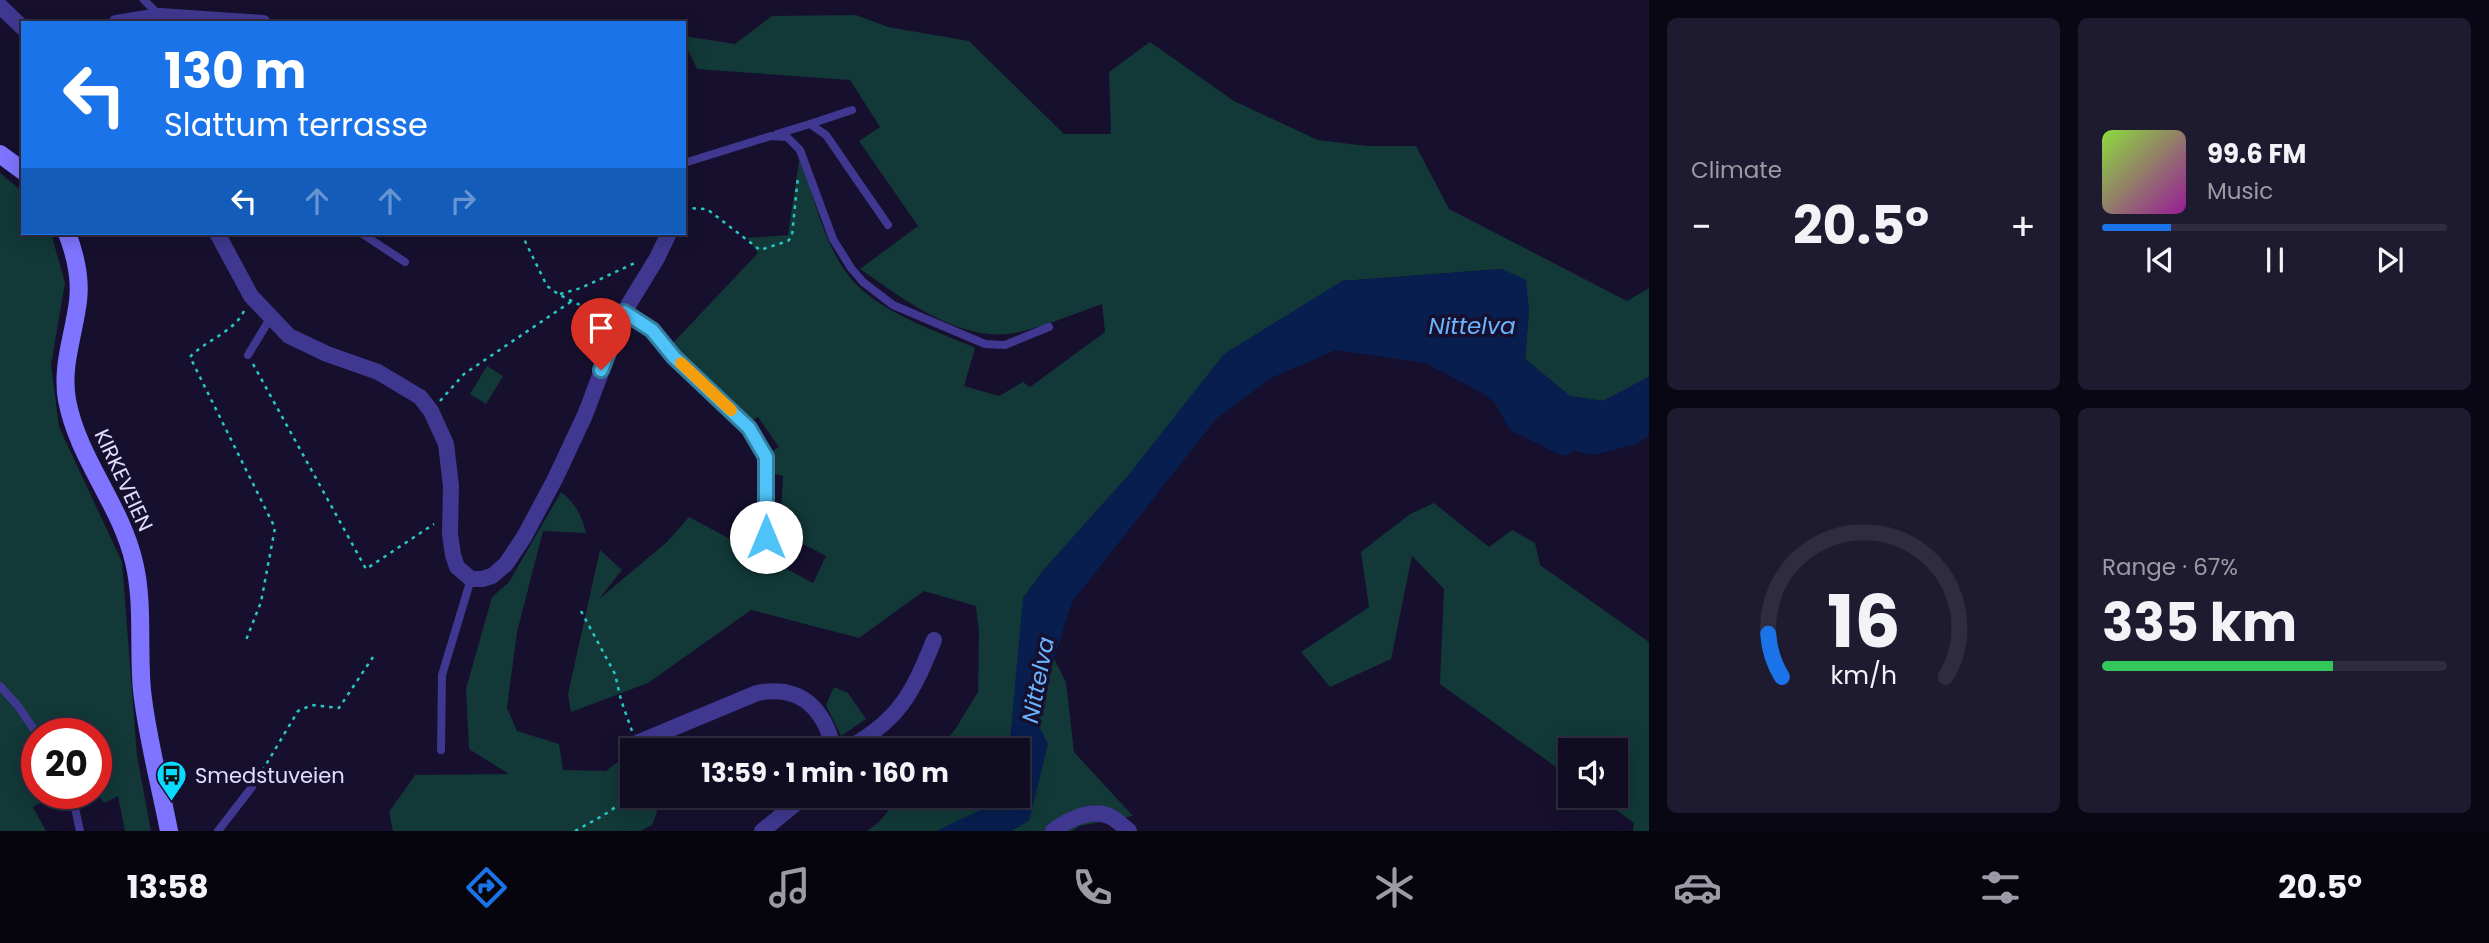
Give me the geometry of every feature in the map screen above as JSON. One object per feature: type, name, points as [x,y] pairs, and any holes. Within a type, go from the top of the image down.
[{"type":"main road","points":[[0,154],[21,170]]},
{"type":"main road","name":"KIRKEVEIEN","points":[[68,235],[77,265],[79,291],[65,364],[68,402],[81,443],[126,533],[135,564],[145,714],[169,831]]},
{"type":"street","points":[[0,6],[21,26]]},
{"type":"street","points":[[129,21],[160,16],[234,21]]},
{"type":"street","points":[[218,235],[251,296],[289,336],[327,354],[378,372],[420,397],[431,411],[446,444],[451,486],[450,534],[457,567],[471,579],[492,576],[506,564],[524,537],[555,479],[584,415],[621,318],[668,235]]},
{"type":"street","points":[[863,738],[894,717],[905,702],[917,682],[934,640]]},
{"type":"street","points":[[649,738],[757,693],[775,689],[790,691],[803,699],[820,715],[831,738]]},
{"type":"street","points":[[762,831],[790,808]]},
{"type":"street","points":[[1053,831],[1076,817],[1101,813],[1112,817],[1129,831]]},
{"type":"lane","points":[[144,0],[160,16]]},
{"type":"lane","points":[[686,162],[852,110]]},
{"type":"lane","points":[[810,124],[826,135],[888,225]]},
{"type":"lane","points":[[771,136],[787,137],[800,150],[833,239],[851,268],[893,305],[985,344],[1005,345],[1049,327]]},
{"type":"lane","points":[[364,235],[405,262]]},
{"type":"lane","points":[[248,355],[271,317]]},
{"type":"lane","points":[[621,318],[652,330],[674,357],[749,428],[766,457],[766,537]]},
{"type":"lane","points":[[442,750],[442,675],[471,579]]},
{"type":"lane","points":[[0,686],[26,718]]},
{"type":"lane","points":[[218,831],[252,787]]},
{"type":"lane","points":[[75,809],[80,831]]},
{"type":"path","points":[[686,208],[707,209],[760,250],[788,241],[792,236],[800,150]]},
{"type":"path","points":[[522,235],[547,286],[572,301],[621,318]]},
{"type":"path","points":[[558,294],[602,279],[645,258],[657,258]]},
{"type":"path","points":[[246,640],[261,602],[275,528],[190,356],[200,346],[239,321],[251,296]]},
{"type":"path","points":[[431,411],[464,374],[572,301]]},
{"type":"path","points":[[248,355],[366,569],[450,513]]},
{"type":"path","points":[[581,611],[615,674],[635,738]]},
{"type":"path","points":[[252,787],[299,711],[312,705],[339,708],[373,657]]},
{"type":"path","points":[[575,831],[620,804]]},
{"type":"green space","points":[[856,15],[888,27],[969,41],[1064,134],[1111,134],[1109,72],[1150,42],[1234,101],[1318,140],[1367,146],[1416,146],[1449,209],[1627,301],[1649,288],[1649,377],[1603,401],[1570,396],[1525,359],[1529,309],[1502,269],[1342,281],[1126,478],[1042,572],[1023,598],[1066,682],[1074,752],[1133,816],[1079,826],[1073,831],[867,831],[890,808],[1030,808],[1030,738],[948,738],[978,692],[979,633],[976,606],[924,591],[859,638],[751,610],[648,683],[571,712],[568,694],[600,550],[622,570],[599,599],[667,542],[689,517],[813,583],[826,556],[780,532],[783,476],[772,473],[768,453],[779,447],[758,417],[748,422],[671,345],[758,253],[747,238],[788,235],[800,154],[830,244],[849,276],[861,289],[887,308],[975,348],[964,386],[999,396],[1023,382],[1030,387],[1105,332],[1102,304],[1015,333],[973,331],[932,316],[860,269],[918,226],[859,141],[880,127],[850,80],[697,69],[686,46],[686,36],[735,44],[772,16]]},
{"type":"green space","points":[[0,173],[21,190],[21,235],[52,235],[65,283],[51,365],[59,427],[122,562],[137,756],[151,831],[125,831],[118,796],[112,799],[112,718],[21,718],[21,809],[34,809],[46,831],[0,831]]},
{"type":"green space","points":[[487,366],[503,376],[486,404],[470,394]]},
{"type":"green space","points":[[561,492],[577,510],[586,533],[543,531],[517,632],[507,708],[517,731],[559,744],[563,770],[606,771],[620,760],[620,808],[659,808],[652,825],[640,831],[393,831],[389,812],[415,775],[509,774],[469,749],[466,689],[492,597],[509,582]]},
{"type":"green space","points":[[1434,503],[1489,547],[1512,530],[1535,543],[1540,565],[1649,642],[1649,831],[1633,831],[1634,823],[1613,808],[1628,808],[1628,738],[1558,738],[1558,768],[1440,684],[1444,589],[1412,556],[1391,659],[1330,687],[1301,652],[1369,607],[1361,552],[1410,514]]},
{"type":"green space","points":[[834,687],[848,693],[866,719],[841,736],[826,705]]},
{"type":"water","name":"Nittelva","points":[[1502,269],[1526,280],[1529,309],[1525,359],[1570,396],[1603,401],[1649,377],[1649,436],[1636,444],[1594,455],[1567,449],[1477,390],[1425,363],[1336,350],[1271,378],[1216,419],[1072,602],[1035,718],[1048,744],[1029,821],[1011,831],[936,831],[985,808],[1030,808],[1030,738],[1010,738],[1023,598],[1042,572],[1126,478],[1224,354],[1342,281]]},
{"type":"waterway","name":"Nittelva","points":[[1500,385],[1519,420],[1564,442]]},
{"type":"slow traffic","points":[[681,363],[731,410]]},
{"type":"place","name":"Smedstuveien","points":[[172,802]]},
{"type":"route","points":[[601,370],[624,312],[652,330],[674,357],[749,428],[766,457],[766,537]]}]
